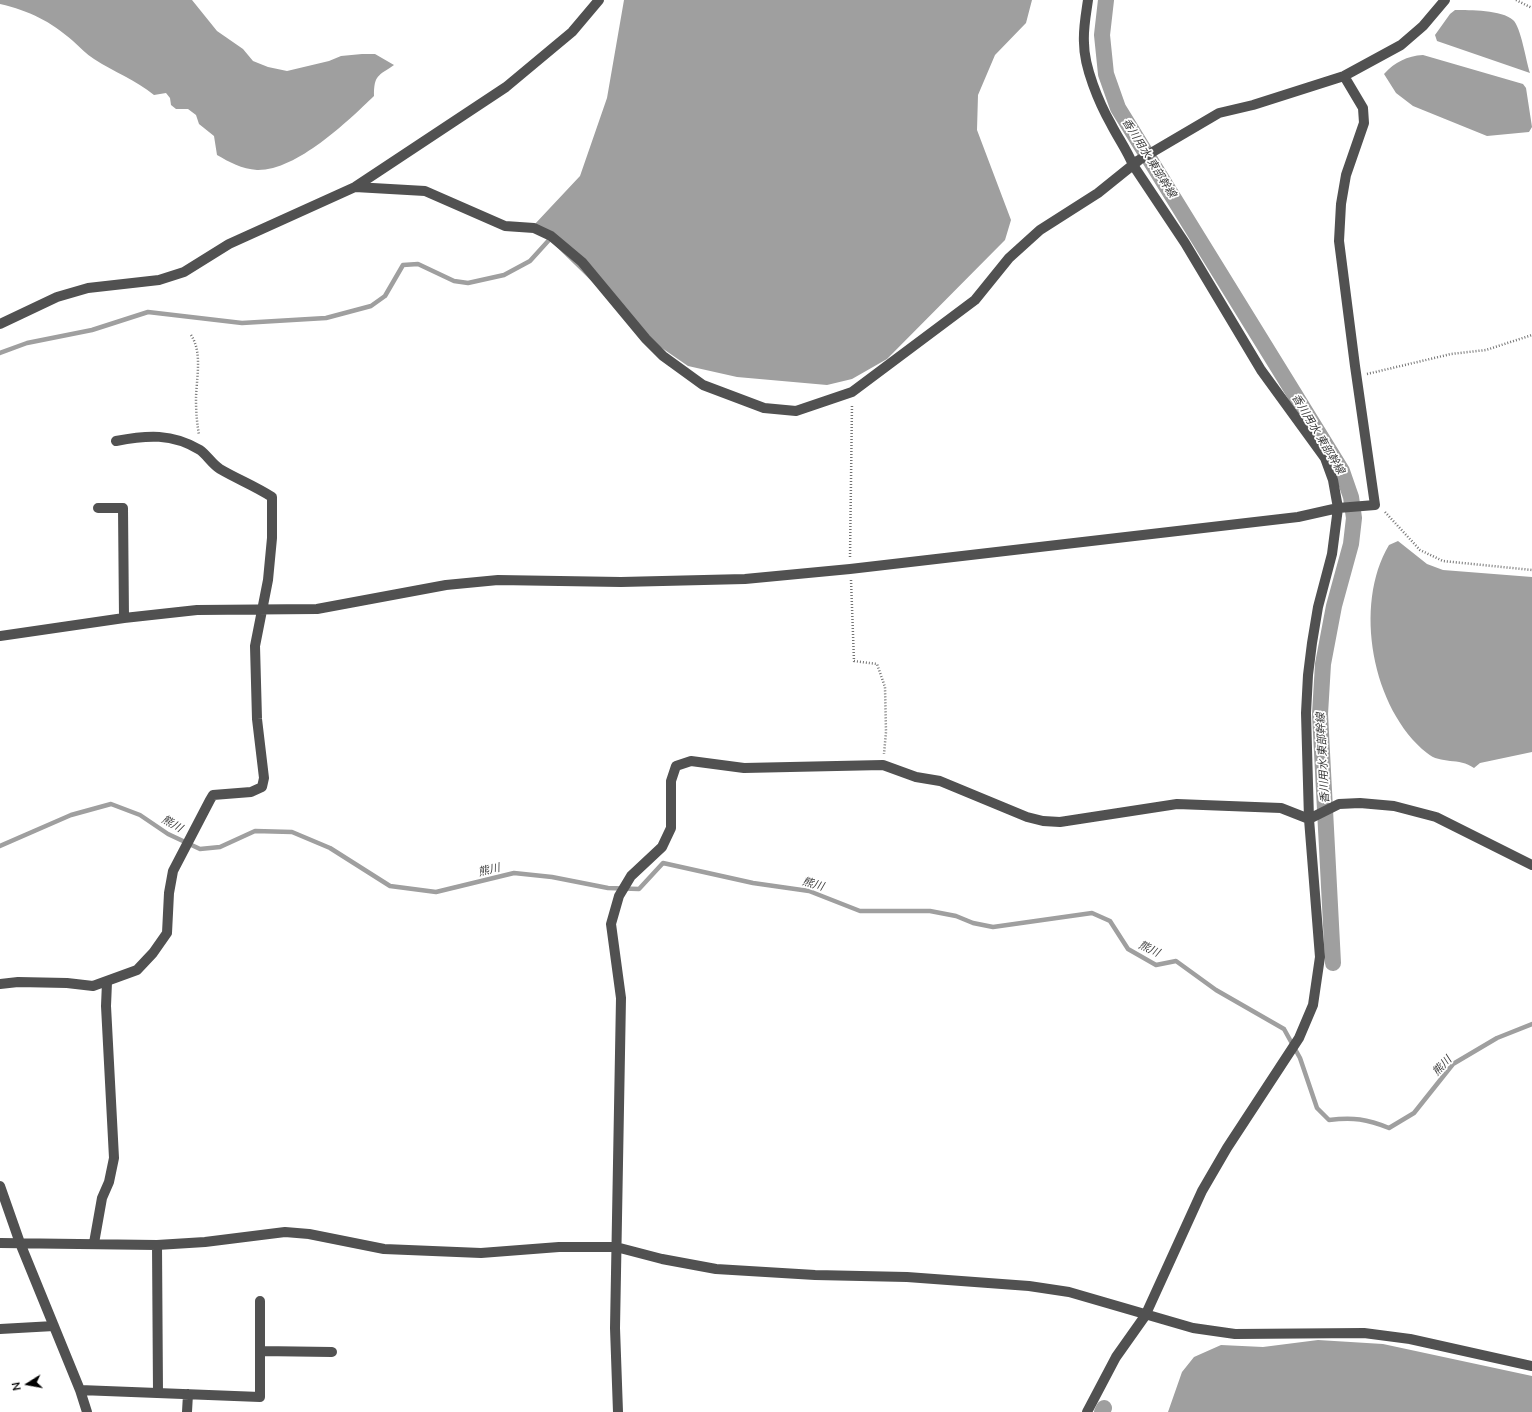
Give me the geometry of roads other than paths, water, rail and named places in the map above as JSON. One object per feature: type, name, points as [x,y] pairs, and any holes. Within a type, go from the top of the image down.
[{"type":"street","points":[[0,324],[57,297],[88,288],[159,280],[184,272],[229,244],[355,187],[506,87],[572,32],[599,0]]},
{"type":"street","points":[[1087,1412],[1116,1357],[1145,1316],[1202,1191],[1227,1148],[1299,1038],[1313,1005],[1320,957],[1309,819],[1306,713],[1308,675],[1318,607],[1332,554],[1338,508],[1333,480],[1325,458],[1262,370],[1136,162],[1128,153],[1110,123],[1095,88],[1087,61],[1084,43],[1088,0]]},
{"type":"street","points":[[355,187],[425,191],[505,226],[534,228],[551,236],[582,262],[651,345],[662,356],[703,386],[764,408],[796,411],[852,392],[975,300],[1009,258],[1040,230],[1098,193],[1136,162],[1219,113],[1253,105],[1344,76],[1401,45],[1423,26],[1445,0]]},
{"type":"street","points":[[0,636],[124,618],[197,610],[317,609],[446,585],[498,580],[621,582],[745,579],[850,569],[1298,517],[1338,508],[1375,505],[1339,240],[1346,175],[1364,123],[1363,108],[1344,76]]},
{"type":"street","points":[[0,984],[18,982],[67,983],[93,986],[137,970],[153,953],[167,933],[169,893],[173,871],[213,795],[251,792],[262,787],[264,778],[257,719],[255,646],[263,609],[272,538],[272,497],[255,485],[219,468],[201,451],[180,440],[146,435],[116,441]]},
{"type":"street","points":[[98,508],[123,508],[124,618]]},
{"type":"street","points":[[618,1412],[615,1328],[621,998],[611,924],[619,896],[631,876],[662,847],[672,828],[671,781],[676,766],[691,761],[744,768],[883,765],[916,777],[940,781],[1027,817],[1043,821],[1060,822],[1177,804],[1281,808],[1309,819],[1339,804],[1360,803],[1394,806],[1436,817],[1532,865]]},
{"type":"street","points":[[94,1243],[102,1198],[109,1182],[114,1158],[106,1006],[107,982]]},
{"type":"street","points":[[0,1186],[20,1243],[80,1390],[87,1412]]},
{"type":"street","points":[[0,1243],[157,1245],[205,1242],[285,1232],[309,1234],[384,1249],[481,1253],[559,1247],[616,1248],[662,1259],[716,1269],[815,1275],[907,1277],[1029,1286],[1069,1292],[1145,1316],[1193,1328],[1235,1334],[1364,1333],[1410,1339],[1532,1366]]},
{"type":"street","points":[[157,1245],[158,1393]]},
{"type":"street","points":[[80,1390],[260,1397],[260,1301]]},
{"type":"street","points":[[0,1329],[54,1326]]},
{"type":"street","points":[[260,1351],[332,1352]]},
{"type":"street","points":[[187,1412],[188,1394]]},
{"type":"waterway","name":"香川用水 東部幹線","points":[[1106,0],[1102,35],[1106,74],[1118,108],[1342,471],[1351,497],[1354,518],[1351,544],[1334,606],[1323,664],[1320,714],[1333,963]]},
{"type":"waterway","points":[[0,353],[27,343],[92,330],[148,312],[242,323],[326,318],[371,306],[385,296],[403,265],[418,264],[454,281],[468,283],[504,275],[530,261],[549,240]]},
{"type":"waterway","name":"熊川","points":[[0,846],[71,815],[111,804],[140,815],[168,834],[200,849],[220,847],[255,831],[292,832],[330,848],[390,886],[436,892],[514,873],[552,877],[608,888],[639,889],[663,863],[753,883],[809,891],[860,911],[930,911],[956,916],[973,923],[993,927],[1092,913],[1110,921],[1128,949],[1156,965],[1176,961],[1216,990],[1284,1029],[1300,1058],[1317,1108],[1329,1120],[1360,1120],[1389,1128],[1414,1113],[1453,1064],[1497,1038],[1532,1024]]},
{"type":"waterway","name":"香川用水 東部幹線","points":[[1102,1412],[1104,1408]]}]
